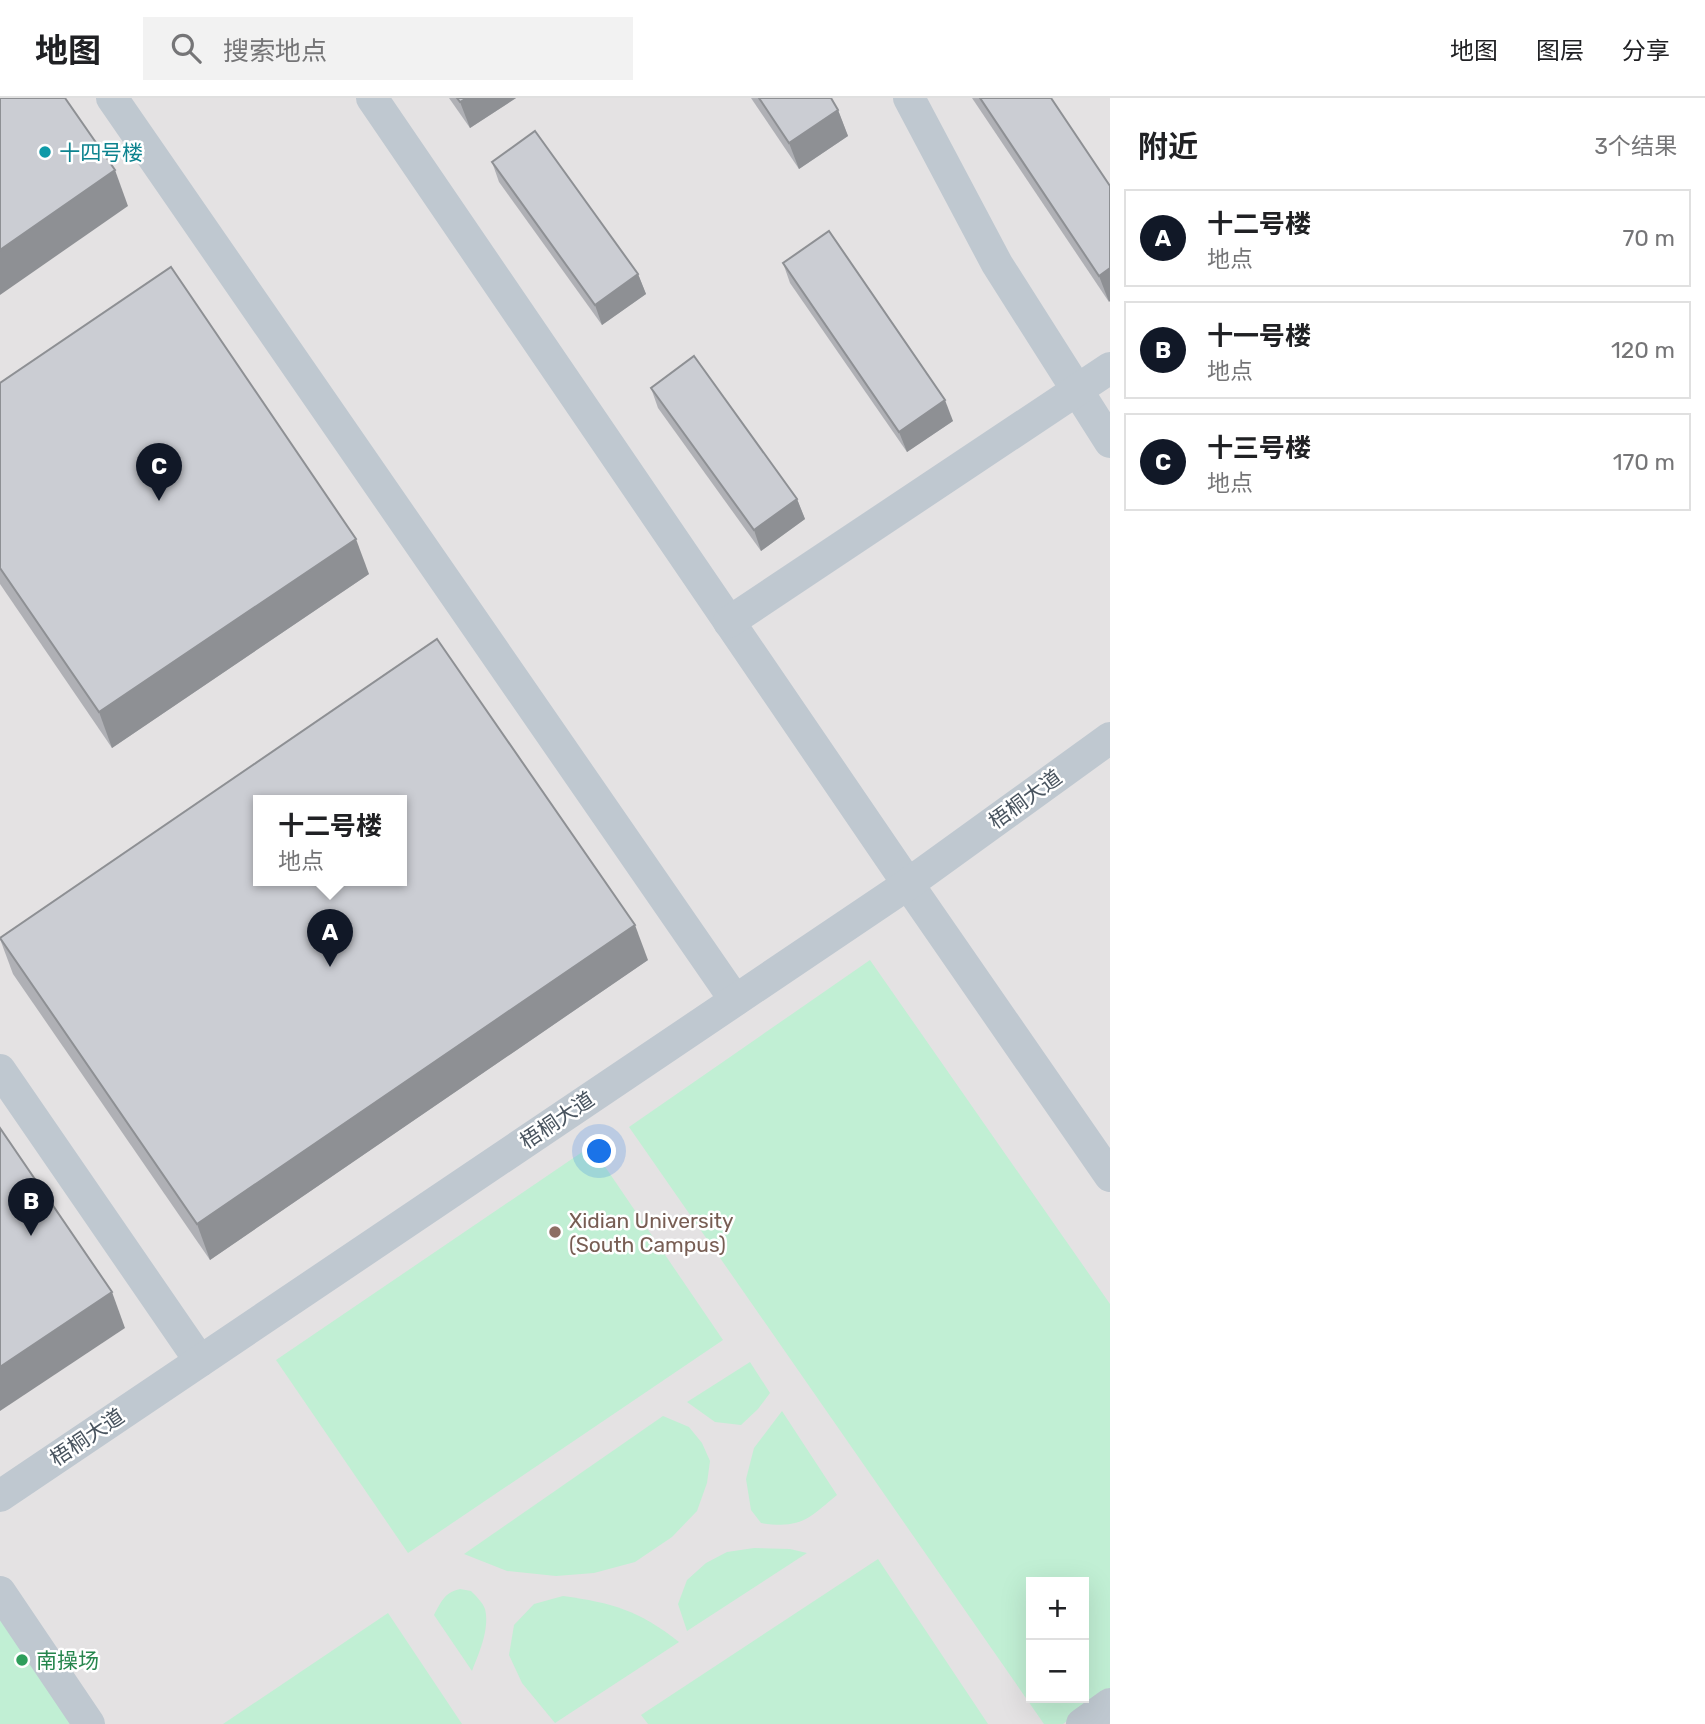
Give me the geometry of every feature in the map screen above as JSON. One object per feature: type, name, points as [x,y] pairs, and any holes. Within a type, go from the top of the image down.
[{"type":"street","points":[[112,98],[735,1000]]},
{"type":"street","points":[[372,98],[1110,1176]]},
{"type":"street","points":[[909,98],[997,264],[1110,442]]},
{"type":"street","points":[[729,622],[1110,368]]},
{"type":"street","name":"梧桐大道","points":[[0,1496],[908,884],[1110,738]]},
{"type":"street","points":[[0,1070],[200,1361]]},
{"type":"street","points":[[0,1592],[89,1724]]},
{"type":"street","points":[[1082,1724],[1110,1704]]},
{"type":"shaded area","name":"Xidian University (South Campus)","points":[[0,98],[1110,98],[1110,1724],[0,1724]]},
{"type":"green space","points":[[870,960],[1110,1304],[1110,1691],[1063,1724],[1044,1724],[1029,1703],[1089,1703],[1089,1577],[1026,1577],[1026,1698],[629,1127]]},
{"type":"green space","points":[[591,1146],[723,1340],[408,1553],[276,1360]]},
{"type":"green space","points":[[750,1362],[770,1393],[741,1425],[715,1422],[687,1402]]},
{"type":"green space","points":[[782,1411],[837,1495],[803,1520],[775,1525],[761,1523],[751,1510],[746,1479],[754,1448]]},
{"type":"green space","points":[[663,1416],[689,1427],[702,1443],[710,1461],[707,1483],[697,1511],[672,1537],[635,1562],[594,1573],[556,1576],[507,1571],[464,1554]]},
{"type":"green space","points":[[754,1548],[790,1549],[807,1553],[687,1631],[678,1604],[687,1580],[706,1563],[727,1552]]},
{"type":"green space","points":[[878,1559],[988,1724],[648,1724],[641,1715]]},
{"type":"green space","points":[[460,1589],[471,1591],[475,1595],[484,1607],[486,1617],[483,1641],[472,1671],[434,1615],[447,1595]]},
{"type":"green space","points":[[563,1596],[611,1605],[637,1615],[679,1642],[555,1723],[522,1683],[509,1655],[514,1625],[534,1604]]},
{"type":"green space","name":"南操场","points":[[0,1597],[87,1724],[0,1724]]},
{"type":"green space","points":[[388,1613],[462,1724],[223,1724]]},
{"type":"building","name":"十四号楼","points":[[0,98],[65,98],[115,170],[0,250]]},
{"type":"building","points":[[759,98],[831,98],[838,110],[789,143]]},
{"type":"building","points":[[980,98],[1051,98],[1110,186],[1110,268],[1099,276]]},
{"type":"building","points":[[535,131],[638,274],[595,305],[492,162]]},
{"type":"building","points":[[829,231],[945,400],[899,432],[783,263]]},
{"type":"building","points":[[171,267],[356,539],[99,712],[0,568],[0,383]]},
{"type":"building","points":[[694,356],[797,499],[754,530],[651,388]]},
{"type":"building","points":[[437,639],[635,925],[197,1224],[0,938]]},
{"type":"building","points":[[0,1128],[112,1292],[0,1367]]},
{"type":"place","name":"十四号楼","points":[[45,152]]},
{"type":"place","name":"十三号楼","points":[[159,501]]},
{"type":"place","name":"十二号楼","points":[[330,967]]},
{"type":"place","name":"Xidian University (South Campus)","points":[[555,1232]]},
{"type":"place","name":"十一号楼","points":[[31,1236]]},
{"type":"place","name":"南操场","points":[[22,1660]]}]
